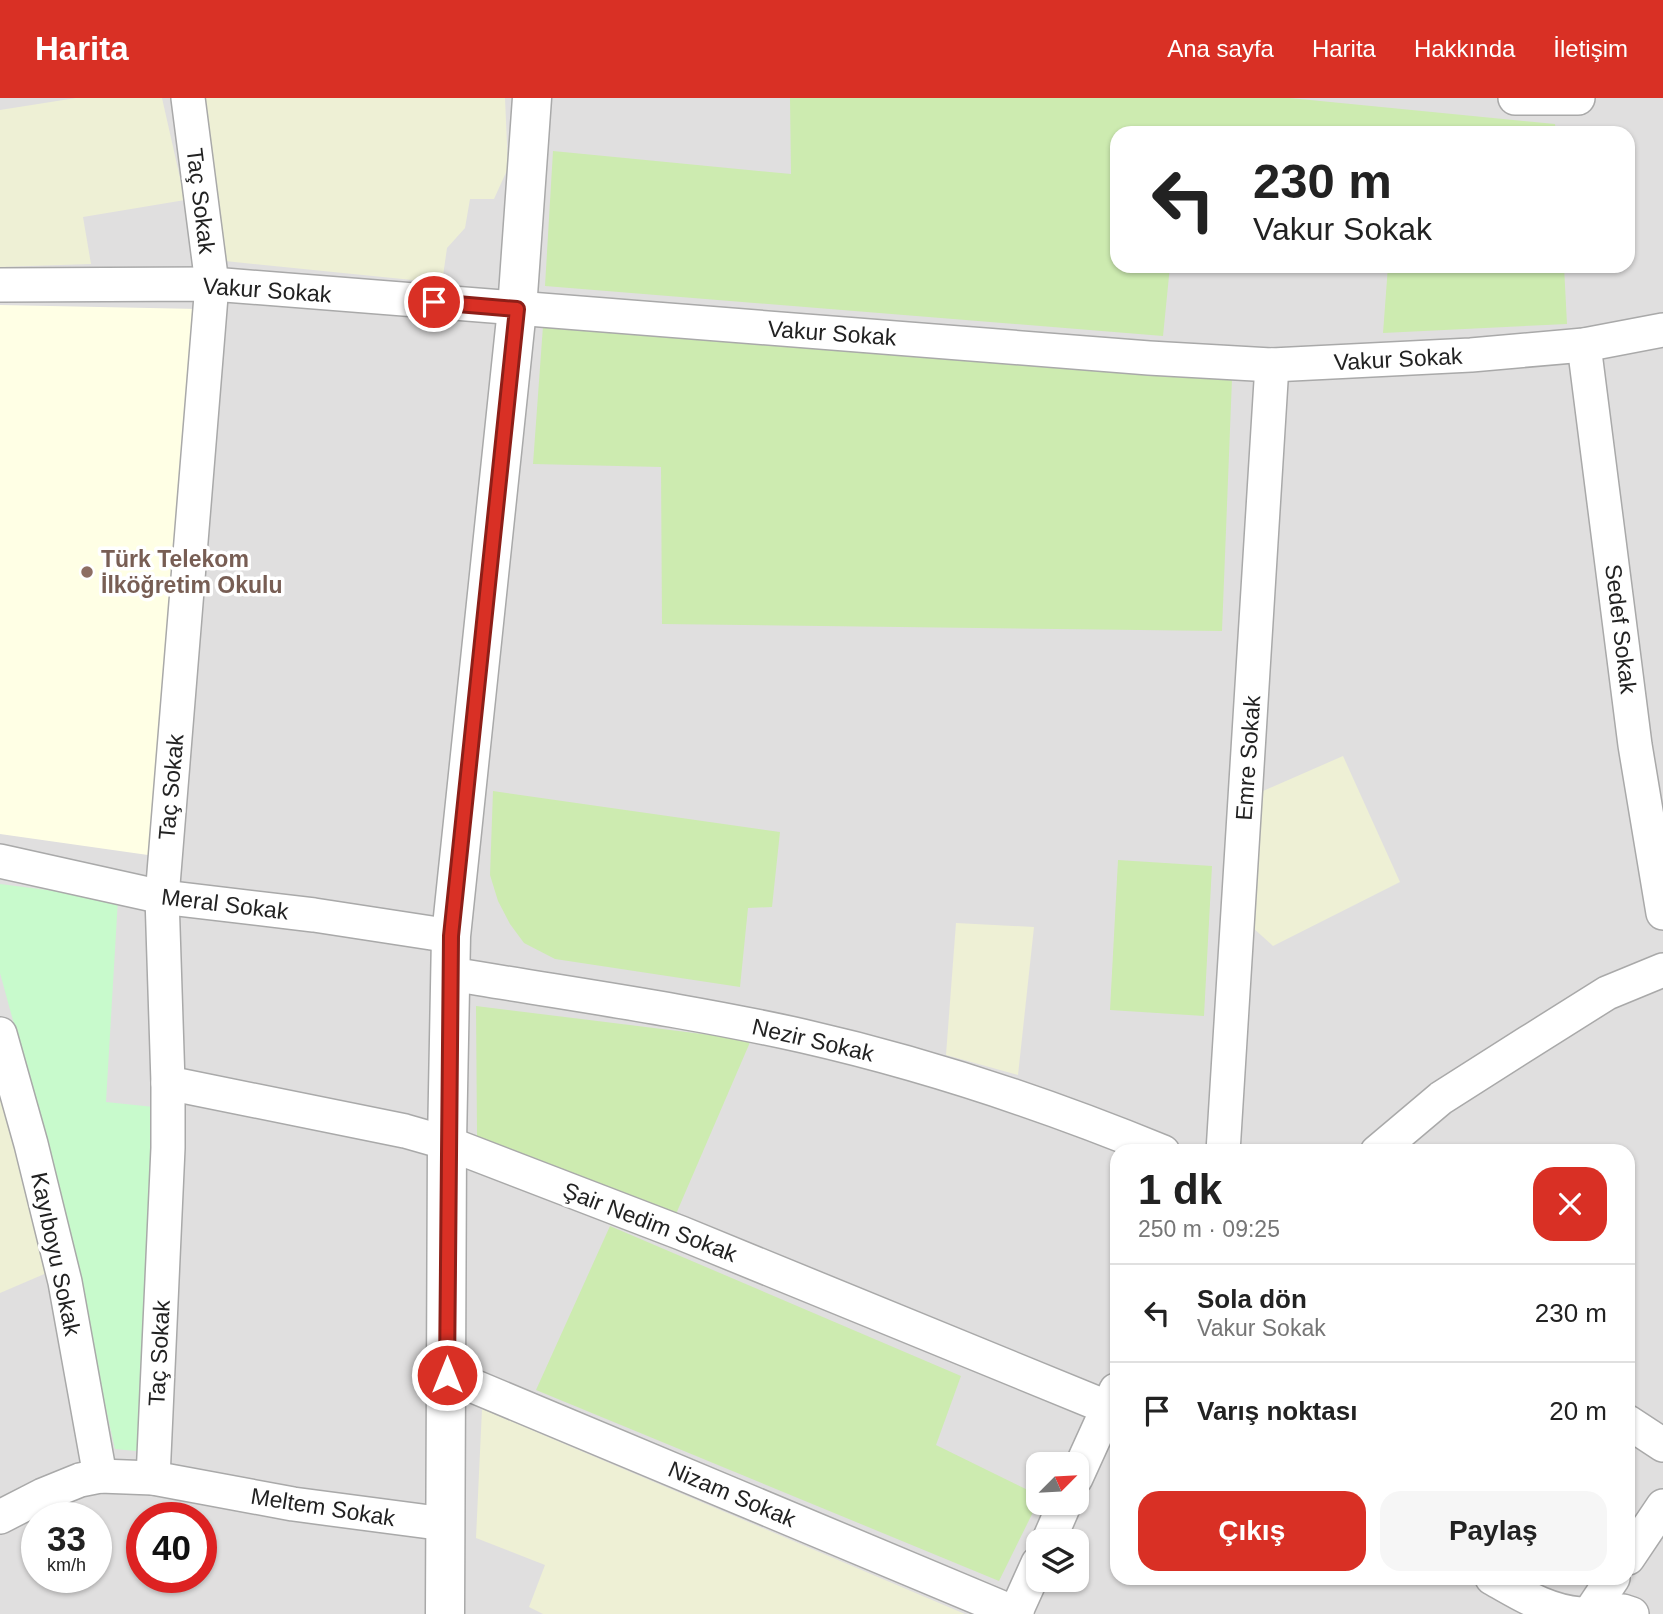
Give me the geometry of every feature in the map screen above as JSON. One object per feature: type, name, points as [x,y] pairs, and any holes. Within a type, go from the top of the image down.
[{"type":"street","name":"Taç Sokak","points":[[153,1478],[168,1148],[162,897],[212,284],[188,98]]},
{"type":"street","points":[[445,1614],[447,1143],[451,936],[517,309],[532,98]]},
{"type":"street","points":[[1515,98],[1578,98]]},
{"type":"street","name":"Vakur Sokak","points":[[0,285],[212,284],[1149,358],[1272,365],[1471,355],[1584,345],[1663,330]]},
{"type":"street","name":"Sedef Sokak","points":[[1584,345],[1635,745],[1663,913]]},
{"type":"street","name":"Emre Sokak","points":[[1223,1144],[1272,365]]},
{"type":"street","name":"Meral Sokak","points":[[0,860],[162,897],[314,915],[451,936]]},
{"type":"street","points":[[1386,1144],[1441,1098],[1529,1042],[1607,993],[1663,970]]},
{"type":"street","name":"Nezir Sokak","points":[[452,974],[749,1024],[805,1036],[991,1087],[1144,1144]]},
{"type":"street","name":"Kayıboyu Sokak","points":[[0,1034],[31,1144],[65,1283],[100,1476]]},
{"type":"street","name":"Şair Nedim Sokak","points":[[168,1083],[392,1128],[447,1143],[1110,1401]]},
{"type":"street","name":"Nizam Sokak","points":[[447,1375],[1016,1614]]},
{"type":"street","points":[[1089,1452],[1110,1411]]},
{"type":"street","points":[[1635,1427],[1663,1445]]},
{"type":"street","name":"Meltem Sokak","points":[[0,1517],[43,1495],[80,1480],[100,1476],[153,1478],[293,1504],[445,1524]]},
{"type":"street","points":[[1635,1548],[1663,1506]]},
{"type":"street","points":[[1504,1585],[1542,1606],[1580,1614]]},
{"type":"street","points":[[1589,1614],[1608,1585]]},
{"type":"street","points":[[1016,1614],[1026,1591]]},
{"type":"street","points":[[1596,1614],[1623,1611],[1632,1614]]},
{"type":"shaded area","points":[[0,98],[1663,98],[1663,1614],[0,1614]]},
{"type":"shaded area","points":[[76,98],[162,98],[185,200],[83,217],[91,264],[0,267],[0,110]]},
{"type":"shaded area","points":[[202,98],[505,98],[508,168],[494,199],[470,199],[465,228],[447,248],[442,283],[225,261]]},
{"type":"shaded area","name":"Türk Telekom İlköğretim Okulu","points":[[0,305],[199,309],[148,855],[0,834]]},
{"type":"shaded area","points":[[1343,756],[1400,882],[1273,946],[1252,927],[1263,791]]},
{"type":"shaded area","points":[[956,923],[1034,927],[1018,1075],[946,1055]]},
{"type":"shaded area","points":[[0,1081],[49,1272],[0,1293]]},
{"type":"shaded area","points":[[482,1409],[965,1614],[543,1614],[529,1607],[545,1565],[476,1538]]},
{"type":"green space","points":[[790,98],[1290,98],[1555,126],[1110,126],[1110,273],[1169,273],[1163,336],[545,286],[553,151],[791,174]]},
{"type":"green space","points":[[1387,273],[1564,273],[1567,324],[1383,333]]},
{"type":"green space","points":[[543,326],[1232,379],[1222,631],[662,624],[661,467],[533,464]]},
{"type":"green space","points":[[493,791],[780,832],[772,907],[748,908],[740,987],[555,959],[524,943],[498,901],[490,875]]},
{"type":"green space","points":[[1118,860],[1212,866],[1204,1016],[1110,1010]]},
{"type":"green space","points":[[0,884],[118,899],[106,1102],[154,1107],[146,1452],[115,1449],[43,1130],[0,973]]},
{"type":"green space","points":[[476,1006],[751,1040],[676,1214],[477,1137]]},
{"type":"green space","points":[[610,1226],[961,1376],[936,1445],[1026,1489],[1026,1516],[1031,1516],[999,1581],[536,1390]]},
{"type":"place","name":"Türk Telekom İlköğretim Okulu","points":[[87,572]]},
{"type":"route","points":[[434,302],[517,309],[451,936],[447,1143],[447,1375]]}]
